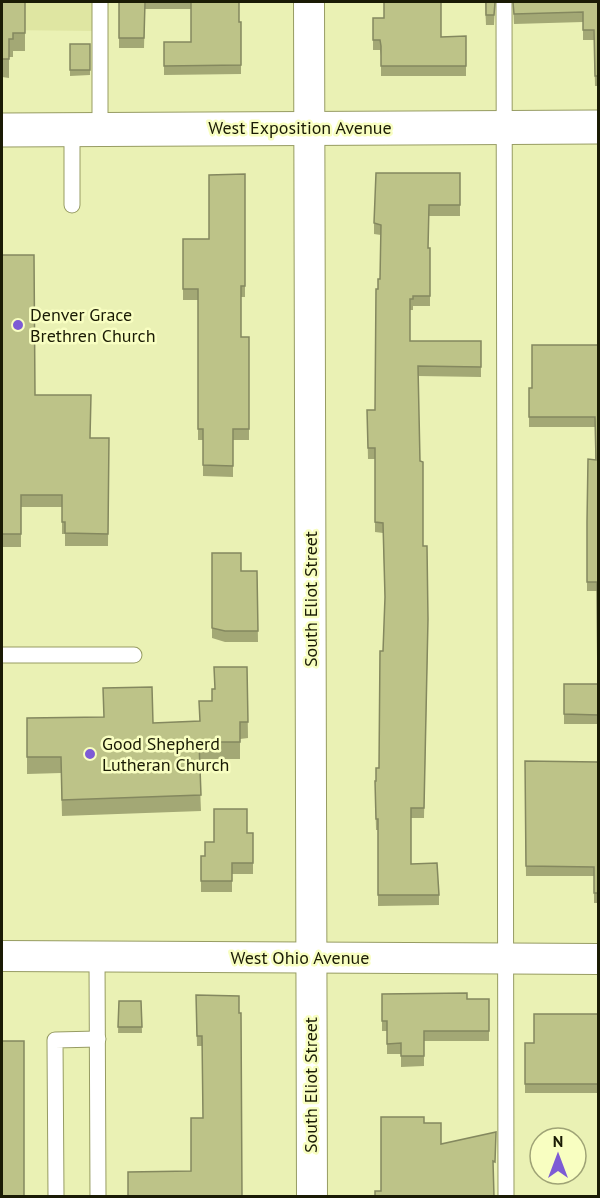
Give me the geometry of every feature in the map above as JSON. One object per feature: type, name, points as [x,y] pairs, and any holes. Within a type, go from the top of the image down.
[{"type":"street","name":"South Eliot Street","points":[[309,2],[312,1197]]},
{"type":"street","name":"West Exposition Avenue","points":[[2,130],[598,127]]},
{"type":"street","name":"West Ohio Avenue","points":[[2,956],[598,959]]},
{"type":"lane","points":[[72,205],[86,130],[100,2]]},
{"type":"lane","points":[[504,2],[506,1197]]},
{"type":"lane","points":[[2,655],[134,655]]},
{"type":"lane","points":[[97,958],[98,1197]]},
{"type":"lane","points":[[56,1197],[55,1040],[98,1039]]},
{"type":"shaded area","points":[[2,2],[96,2],[96,31],[2,30]]},
{"type":"building","points":[[2,2],[25,2],[25,33],[13,33],[13,39],[9,39],[9,59],[2,59]]},
{"type":"building","points":[[119,2],[145,2],[144,38],[119,38]]},
{"type":"building","points":[[191,2],[239,2],[241,65],[164,66],[164,42],[191,42]]},
{"type":"building","points":[[384,2],[441,2],[441,37],[466,36],[466,66],[381,66],[380,40],[373,40],[373,18],[384,18]]},
{"type":"building","points":[[486,2],[495,2],[494,15],[486,15]]},
{"type":"building","points":[[513,2],[598,2],[598,76],[595,76],[594,30],[583,30],[583,12],[514,14]]},
{"type":"building","points":[[70,44],[90,44],[90,70],[70,70]]},
{"type":"building","points":[[376,173],[460,173],[460,205],[429,205],[430,296],[413,296],[413,299],[410,299],[410,341],[481,341],[481,367],[418,366],[420,461],[423,462],[423,546],[427,546],[428,619],[424,808],[411,808],[411,864],[437,863],[439,895],[378,895],[378,819],[376,819],[375,781],[376,768],[379,768],[380,651],[383,651],[385,597],[383,523],[375,522],[375,448],[368,448],[367,410],[375,410],[376,289],[378,289],[378,279],[380,279],[381,225],[374,223]]},
{"type":"building","points":[[245,174],[245,286],[241,286],[241,337],[249,337],[249,429],[233,429],[233,466],[203,465],[203,429],[198,429],[198,289],[183,289],[183,239],[209,239],[209,175]]},
{"type":"building","points":[[2,255],[34,255],[35,395],[91,395],[90,438],[109,438],[108,534],[65,533],[65,522],[62,522],[62,495],[21,495],[21,534],[2,534]]},
{"type":"building","points":[[532,345],[598,345],[598,684],[597,582],[587,582],[588,459],[596,460],[595,417],[529,417]]},
{"type":"building","points":[[212,553],[241,553],[241,571],[257,571],[258,631],[225,631],[212,628]]},
{"type":"building","points":[[214,667],[247,667],[248,722],[240,722],[240,742],[199,742],[201,795],[62,800],[61,757],[27,757],[27,718],[104,717],[103,688],[152,687],[153,723],[200,721],[199,701],[212,701],[212,689],[215,689]]},
{"type":"building","points":[[564,684],[598,684],[598,715],[564,714]]},
{"type":"building","points":[[525,761],[598,762],[598,893],[594,893],[594,867],[526,866]]},
{"type":"building","points":[[214,809],[247,809],[247,833],[253,833],[253,863],[232,863],[232,881],[201,881],[201,856],[205,856],[205,842],[214,842]]},
{"type":"building","points":[[467,993],[467,999],[489,999],[489,1031],[424,1031],[424,1056],[401,1056],[401,1043],[387,1044],[387,1021],[382,1021],[382,994]]},
{"type":"building","points":[[196,995],[239,996],[242,1197],[128,1197],[128,1172],[191,1171],[191,1118],[203,1118],[202,1036],[197,1036]]},
{"type":"building","points":[[119,1001],[141,1001],[142,1027],[118,1027]]},
{"type":"building","points":[[534,1014],[598,1014],[598,1084],[525,1084],[525,1043],[534,1043]]},
{"type":"building","points":[[2,1041],[24,1041],[24,1197],[2,1197]]},
{"type":"building","points":[[381,1117],[424,1117],[424,1123],[441,1123],[441,1144],[496,1132],[495,1162],[493,1161],[494,1197],[375,1197],[375,1191],[381,1191]]},
{"type":"place","name":"Denver Grace Brethren Church","points":[[18,325]]},
{"type":"place","name":"Good Shepherd Lutheran Church","points":[[90,754]]}]
